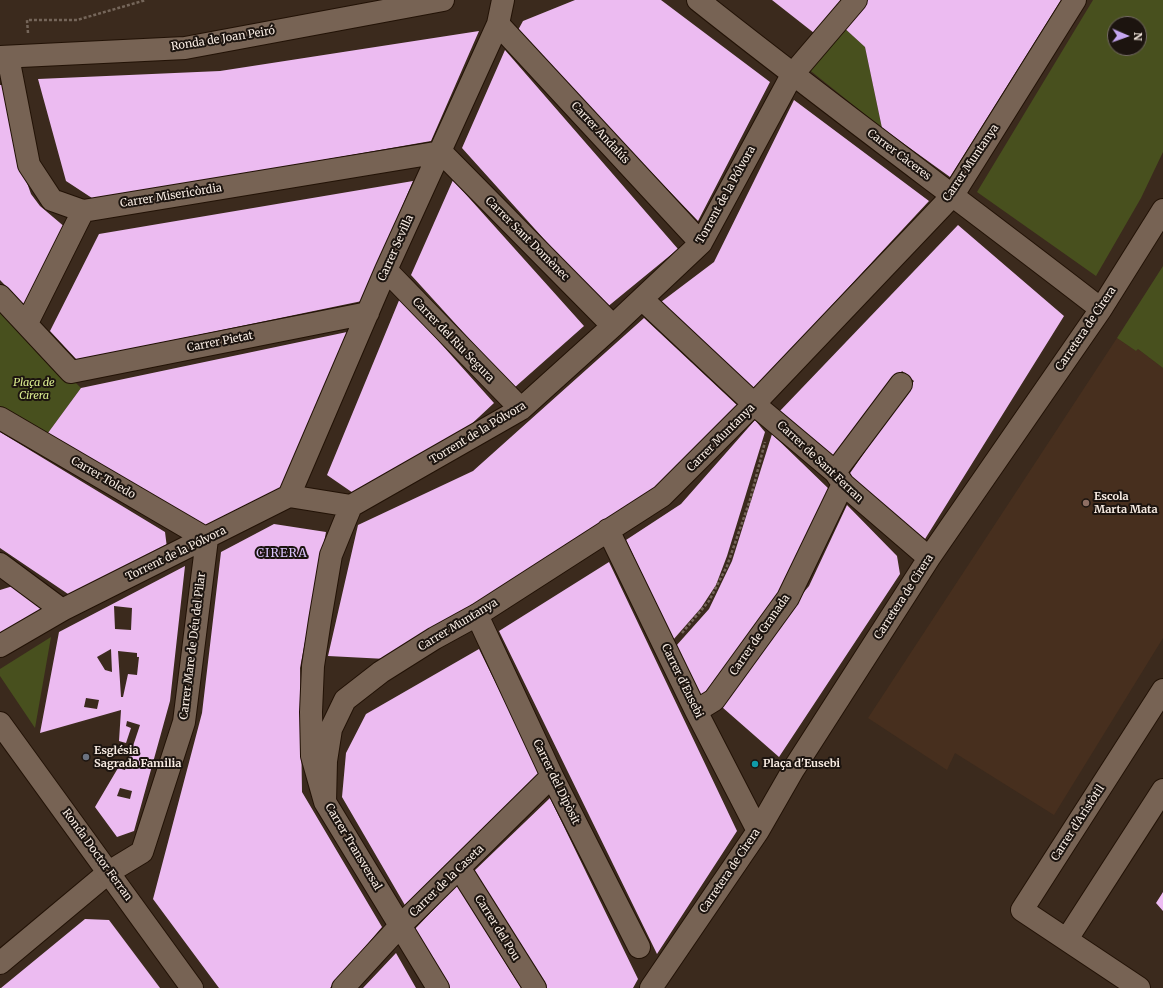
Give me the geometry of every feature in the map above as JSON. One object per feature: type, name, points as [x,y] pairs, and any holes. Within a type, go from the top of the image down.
[{"type":"street","name":"Ronda de Joan Peiró","points":[[4,57],[185,48],[443,0]]},
{"type":"street","name":"Carrer Sevilla","points":[[289,496],[386,270],[498,24],[503,0]]},
{"type":"street","name":"Carrer Càceres","points":[[698,0],[792,75],[1101,309]]},
{"type":"street","name":"Torrent de la Pólvora","points":[[351,506],[521,410],[701,243],[792,75],[856,0]]},
{"type":"street","name":"Carrer Muntanya","points":[[325,802],[326,761],[331,729],[345,700],[381,672],[435,638],[477,615],[662,496],[763,410],[952,195],[1075,0]]},
{"type":"street","name":"Carrer Andalús","points":[[498,24],[701,243]]},
{"type":"street","name":"Carrer Misericòrdia","points":[[4,57],[29,165],[52,200],[83,211],[441,152]]},
{"type":"street","name":"Carrer Sant Domènec","points":[[441,152],[613,326]]},
{"type":"street","name":"Carretera de Cirera","points":[[651,988],[758,831],[793,770],[929,558],[1101,309],[1163,210]]},
{"type":"street","points":[[0,296],[27,323],[83,211]]},
{"type":"street","name":"Carrer del Riu Segura","points":[[386,270],[521,410]]},
{"type":"street","name":"Carrer de Sant Ferran","points":[[642,299],[763,410],[929,558]]},
{"type":"street","name":"Carrer Pietat","points":[[27,323],[71,372],[368,313]]},
{"type":"street","name":"Carrer de Granada","points":[[696,711],[714,700],[788,598],[839,478],[901,384]]},
{"type":"street","name":"Carrer Toledo","points":[[0,418],[207,539]]},
{"type":"street","name":"Torrent de la Pólvora","points":[[0,646],[62,610],[207,539],[289,496]]},
{"type":"street","points":[[289,496],[351,506]]},
{"type":"street","name":"Carrer Transversal","points":[[351,506],[331,555],[313,666],[311,712],[312,756],[325,802],[438,988]]},
{"type":"street","name":"Carrer d'Eusebi","points":[[608,530],[696,711],[758,831]]},
{"type":"street","name":"Carrer Mare de Déu del Pilar","points":[[0,963],[109,872],[142,852],[184,722],[207,539]]},
{"type":"street","points":[[0,564],[62,610]]},
{"type":"street","name":"Carrer del Dipòsit","points":[[477,615],[552,776],[638,947]]},
{"type":"street","name":"Carrer d'Aristòtil","points":[[1139,988],[1022,910],[1163,690]]},
{"type":"street","name":"Ronda Doctor Ferran","points":[[0,723],[192,988]]},
{"type":"street","name":"Carrer de la Caseta","points":[[343,988],[400,926],[460,869],[552,776]]},
{"type":"street","points":[[1067,939],[1163,790]]},
{"type":"street","name":"Carrer del Pou","points":[[460,869],[535,988]]},
{"type":"path","points":[[29,56],[26,20],[77,20],[146,0]]},
{"type":"path","points":[[667,650],[709,601],[727,566],[750,500],[763,410]]},
{"type":"shaded area","name":"Escola Marta Mata","points":[[1117,338],[1136,351],[1138,349],[1163,368],[1163,638],[1054,815],[955,753],[947,770],[868,718]]},
{"type":"green space","points":[[1093,0],[1163,0],[1163,152],[1141,198],[1096,276],[977,192]]},
{"type":"green space","points":[[841,25],[865,47],[882,128],[807,68]]},
{"type":"green space","points":[[1163,266],[1163,368],[1138,349],[1136,351],[1117,338]]},
{"type":"green space","name":"Plaça de Cirera","points":[[0,308],[81,388],[45,437],[0,407]]},
{"type":"green space","points":[[51,637],[35,728],[0,676],[0,669]]},
{"type":"building","points":[[575,0],[661,0],[770,82],[698,221],[517,32],[523,21]]},
{"type":"building","points":[[772,0],[842,0],[814,33]]},
{"type":"building","points":[[866,0],[1061,0],[950,177],[882,128],[865,47],[841,25]]},
{"type":"building","points":[[479,31],[431,141],[95,200],[66,181],[38,79],[220,71]]},
{"type":"building","points":[[505,50],[678,249],[606,308],[462,148]]},
{"type":"building","points":[[0,85],[2,85],[21,166],[31,194],[40,206],[66,228],[26,307],[0,280]]},
{"type":"building","points":[[794,100],[929,201],[754,389],[661,302],[714,262]]},
{"type":"building","points":[[453,180],[584,326],[514,388],[411,275]]},
{"type":"building","points":[[413,181],[362,301],[77,360],[50,331],[99,234]]},
{"type":"building","points":[[958,225],[1064,316],[925,539],[846,479],[914,381],[902,371],[835,461],[778,413]]},
{"type":"building","points":[[400,298],[494,403],[449,445],[356,495],[327,475]]},
{"type":"building","points":[[644,318],[739,407],[648,496],[386,659],[328,656],[358,525],[473,471]]},
{"type":"building","points":[[347,332],[282,488],[208,527],[45,437],[81,388]]},
{"type":"building","points":[[755,420],[765,432],[727,556],[716,585],[701,608],[673,640],[626,540],[681,504]]},
{"type":"building","points":[[0,432],[165,532],[167,548],[71,596],[0,548]]},
{"type":"building","points":[[772,434],[830,490],[787,580],[750,635],[699,700],[676,646],[709,609],[732,561]]},
{"type":"building","points":[[847,505],[897,556],[900,574],[779,757],[714,700],[809,586]]},
{"type":"building","points":[[274,524],[326,532],[300,668],[302,792],[382,927],[330,988],[219,988],[153,899],[202,713],[221,552]]},
{"type":"building","points":[[609,562],[737,831],[657,954],[499,631]]},
{"type":"building","points":[[185,566],[170,701],[134,831],[117,837],[95,807],[118,768],[125,770],[140,725],[127,721],[126,726],[131,728],[126,743],[119,741],[121,710],[40,733],[59,632]],"holes":[[[114,606],[132,608],[131,630],[115,629]],[[111,649],[112,672],[105,670],[97,657]],[[118,651],[137,653],[137,657],[139,657],[137,675],[128,674],[123,697],[121,697]],[[86,698],[99,700],[97,709],[84,707]],[[120,788],[132,791],[130,799],[117,796]]]},
{"type":"building","points":[[13,586],[46,610],[0,633],[0,590]]},
{"type":"building","points":[[479,649],[541,775],[406,907],[342,797],[346,753],[366,714]]},
{"type":"building","points":[[550,798],[638,979],[633,988],[545,988],[473,872]]},
{"type":"building","points":[[457,885],[521,988],[450,988],[414,930]]},
{"type":"building","points":[[1163,892],[1163,911],[1156,903]]},
{"type":"building","points":[[85,919],[109,920],[160,988],[1,988]]},
{"type":"building","points":[[396,953],[416,988],[363,988]]},
{"type":"place","name":"Escola Marta Mata","points":[[1086,503]]},
{"type":"place","name":"Església Sagrada Familia","points":[[86,757]]},
{"type":"place","name":"Plaça d'Eusebi","points":[[755,764]]},
{"type":"district","name":"CIRERA","points":[[282,554]]}]
